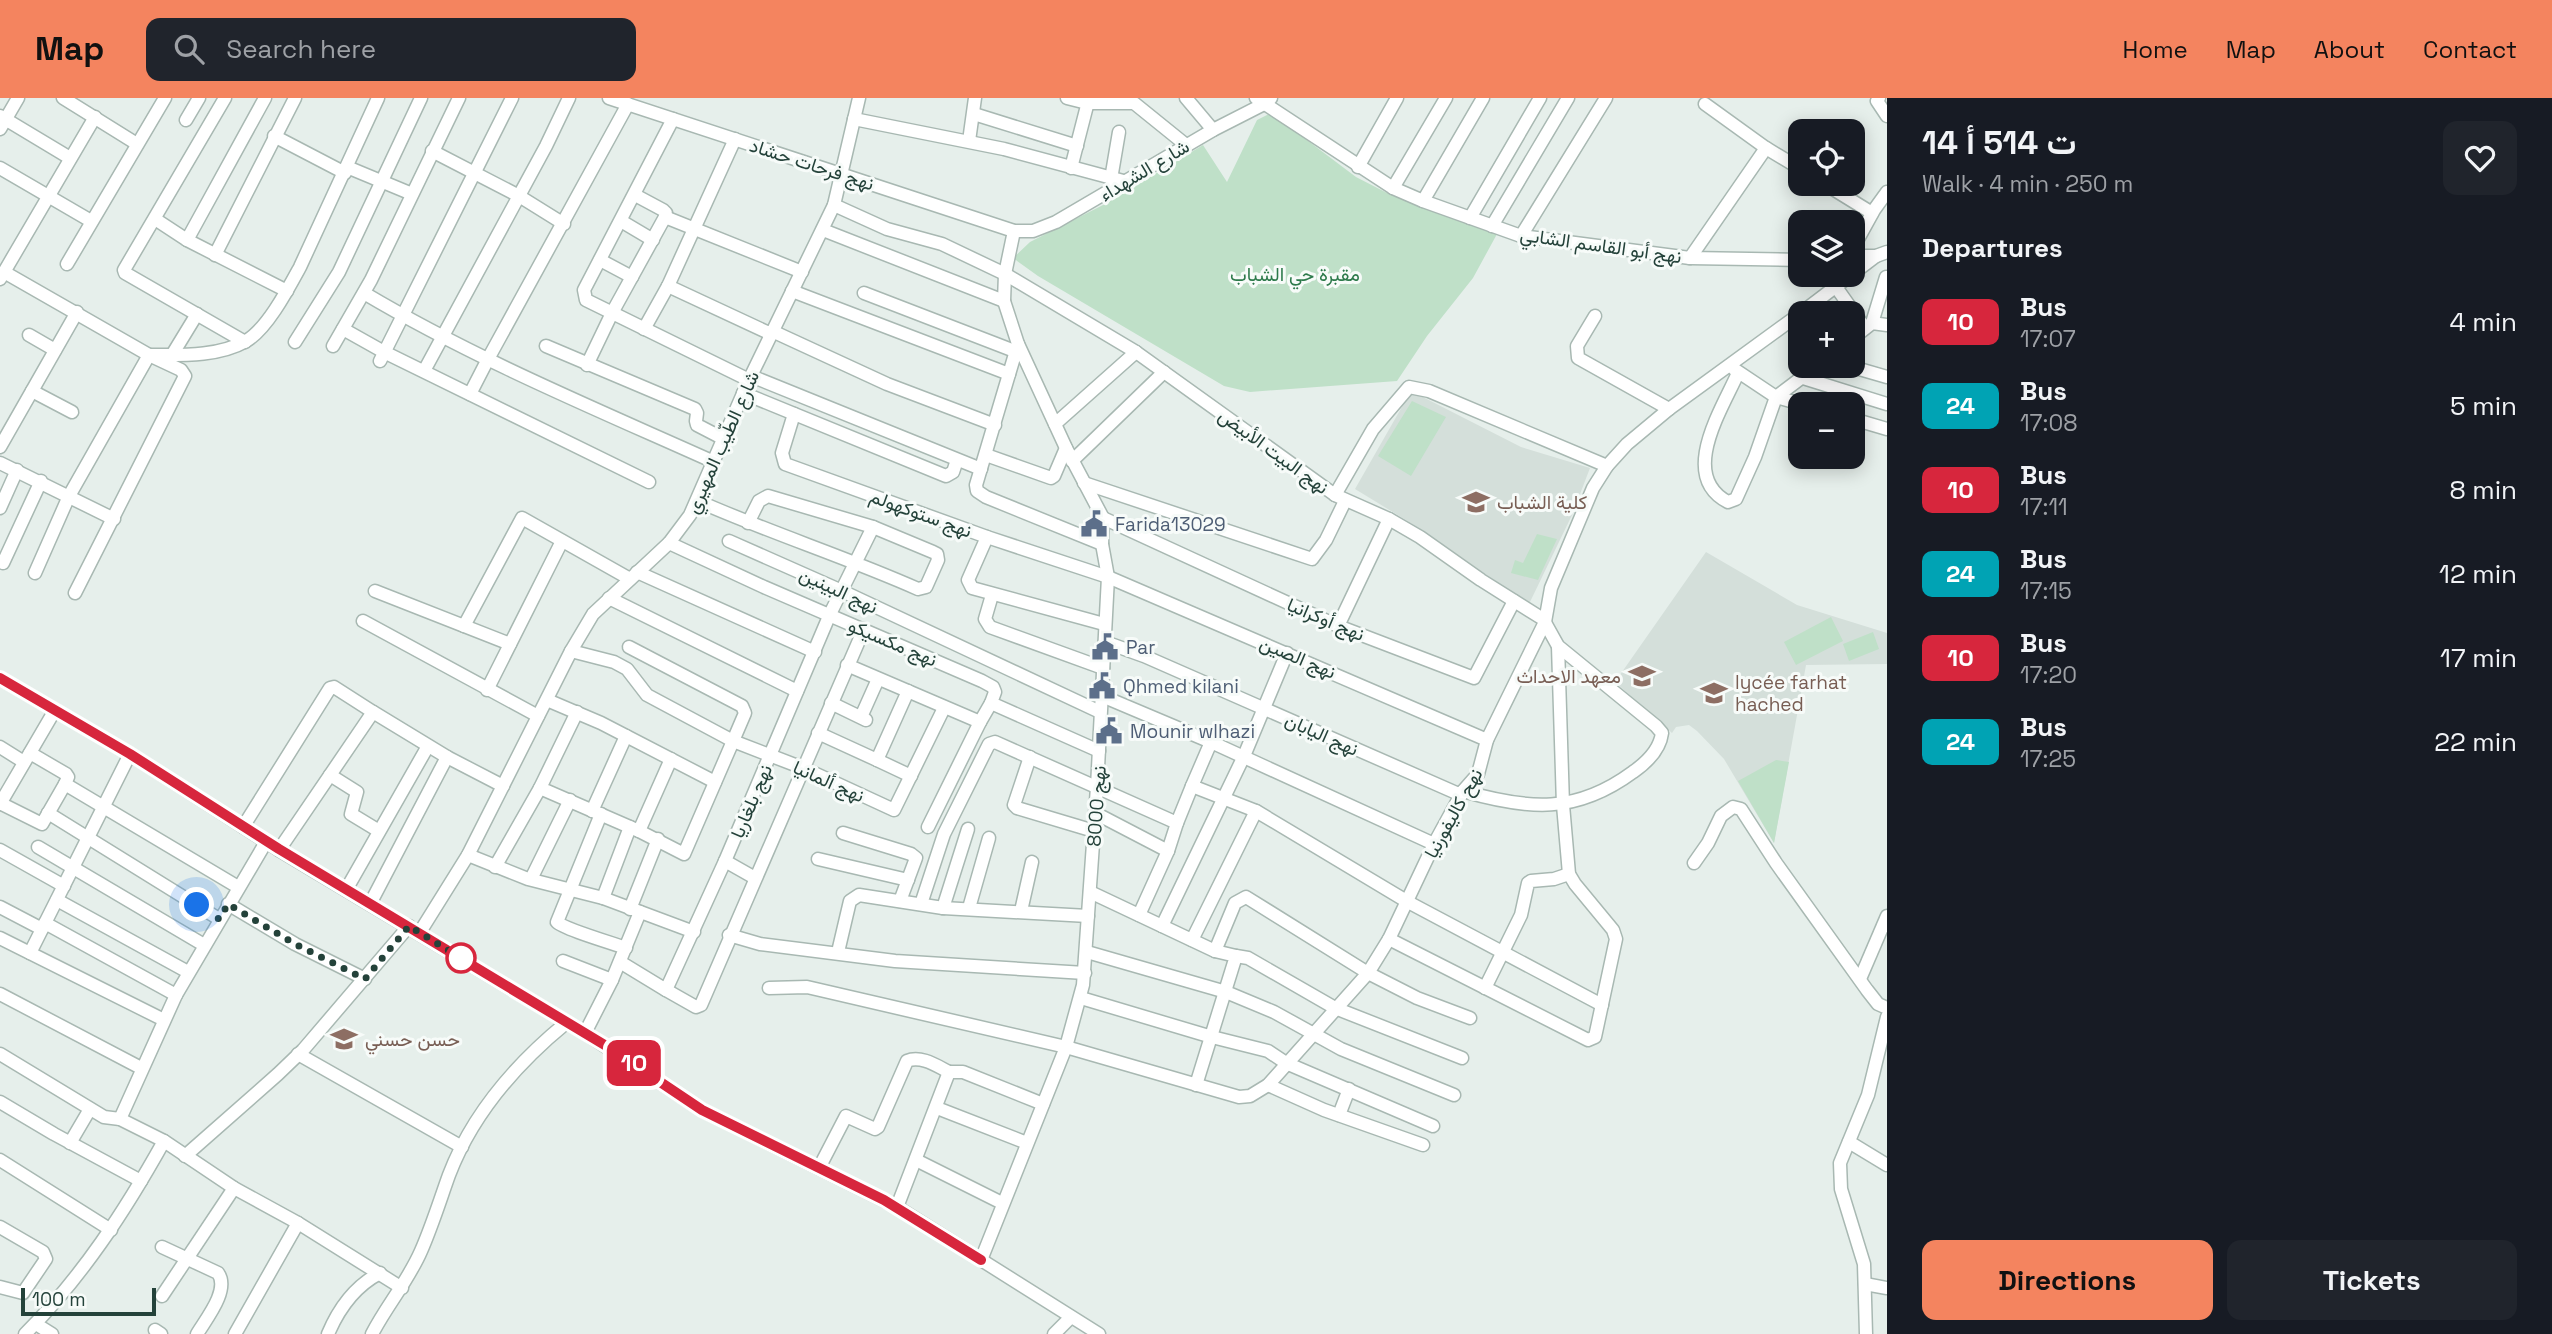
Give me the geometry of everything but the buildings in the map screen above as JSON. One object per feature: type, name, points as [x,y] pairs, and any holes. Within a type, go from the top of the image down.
[{"type":"street","points":[[18,98],[2,121],[70,158]]},
{"type":"street","points":[[64,98],[137,144]]},
{"type":"street","points":[[67,264],[164,98]]},
{"type":"street","points":[[225,98],[126,264],[125,273],[245,342]]},
{"type":"street","points":[[187,240],[265,98]]},
{"type":"street","points":[[215,255],[295,98]]},
{"type":"street","points":[[149,355],[215,351],[245,342],[260,329],[287,291],[378,98]]},
{"type":"street","points":[[295,342],[331,286],[421,98]]},
{"type":"street","points":[[333,346],[364,293],[459,98]]},
{"type":"street","points":[[382,356],[512,98]]},
{"type":"street","points":[[424,371],[569,98]]},
{"type":"street","name":"نهج فرحات حشاد","points":[[609,98],[1014,231]]},
{"type":"street","name":"شارع الطّيب المهيري","points":[[185,1156],[298,1054],[365,979],[415,929],[468,855],[571,651],[593,614],[669,543],[684,525],[698,501],[771,333],[834,205],[859,98]]},
{"type":"street","points":[[969,141],[975,98]]},
{"type":"street","points":[[1067,98],[1134,103],[1186,145]]},
{"type":"street","points":[[1186,98],[1213,130]]},
{"type":"street","points":[[1358,167],[1397,98]]},
{"type":"street","points":[[1393,188],[1446,98]]},
{"type":"street","points":[[1423,201],[1483,98]]},
{"type":"street","points":[[1470,218],[1540,98]]},
{"type":"street","points":[[1492,226],[1567,98]]},
{"type":"street","points":[[1521,236],[1606,98]]},
{"type":"street","points":[[1879,98],[1877,101],[1887,116]]},
{"type":"street","points":[[186,120],[198,100],[216,113]]},
{"type":"street","points":[[1071,168],[1088,100]]},
{"type":"street","name":"شارع الشهداء","points":[[1014,231],[1029,232],[1044,228],[1264,100]]},
{"type":"street","name":"نهج أبو القاسم الشابي","points":[[1264,100],[1358,167],[1393,188],[1521,236],[1690,258],[1788,260]]},
{"type":"street","points":[[470,394],[628,104]]},
{"type":"street","points":[[1705,104],[1788,161]]},
{"type":"street","points":[[974,114],[1077,146]]},
{"type":"street","points":[[75,593],[185,376],[181,370],[149,355],[77,312],[2,275],[95,117]]},
{"type":"street","points":[[673,119],[584,290],[586,300],[750,378],[981,470]]},
{"type":"street","points":[[854,119],[969,141],[1127,182]]},
{"type":"street","points":[[1111,179],[1119,132]]},
{"type":"street","points":[[274,136],[346,170],[412,194]]},
{"type":"street","points":[[644,329],[668,286],[735,139]]},
{"type":"street","points":[[1690,258],[1766,148]]},
{"type":"street","points":[[432,151],[519,196],[564,224]]},
{"type":"street","points":[[0,168],[91,221]]},
{"type":"street","points":[[1865,230],[1887,192]]},
{"type":"street","points":[[587,365],[612,313],[665,217],[663,210],[635,195]]},
{"type":"street","points":[[1851,196],[1879,209]]},
{"type":"street","name":"نهج البيت الأبيض","points":[[834,205],[891,230],[925,237],[1005,274],[1136,352],[1340,498],[1390,519],[1420,537],[1545,622]]},
{"type":"street","points":[[665,217],[802,272]]},
{"type":"street","points":[[155,219],[187,240],[287,291]]},
{"type":"street","points":[[621,221],[653,240]]},
{"type":"street","points":[[823,230],[1004,302]]},
{"type":"street","points":[[1014,231],[1005,274],[1004,302],[1018,348],[1072,461],[1103,518]]},
{"type":"street","name":"نهح كاليفورنيا","points":[[1865,266],[1881,254]]},
{"type":"street","points":[[600,260],[632,277]]},
{"type":"street","points":[[1865,271],[1887,277],[1869,326],[1865,329]]},
{"type":"street","points":[[668,286],[887,384],[995,425]]},
{"type":"street","points":[[1836,288],[1869,326],[1887,326]]},
{"type":"street","name":"نهح كاليفورنيا","points":[[1818,301],[1836,288]]},
{"type":"street","points":[[792,291],[1009,374]]},
{"type":"street","points":[[364,293],[442,337],[714,462]]},
{"type":"street","points":[[864,293],[1018,348]]},
{"type":"street","points":[[0,447],[77,312]]},
{"type":"street","points":[[172,355],[197,314]]},
{"type":"street","points":[[1595,316],[1577,346],[1578,358],[1669,409]]},
{"type":"street","name":"نهح كاليفورنيا","points":[[1268,1085],[1368,973],[1390,939],[1434,844],[1462,793],[1478,774],[1487,740],[1545,622],[1551,588],[1593,488],[1607,466],[1627,444],[1669,409],[1735,369],[1788,324]]},
{"type":"street","points":[[343,329],[382,356],[424,371],[649,482]]},
{"type":"street","points":[[29,335],[55,350]]},
{"type":"street","points":[[546,346],[695,409],[697,425],[724,439]]},
{"type":"street","points":[[1018,348],[976,488],[979,493],[1102,544]]},
{"type":"street","points":[[1055,425],[1136,352]]},
{"type":"street","points":[[35,573],[69,496],[149,355]]},
{"type":"street","points":[[1788,400],[1776,397],[1735,369],[1706,444],[1704,471],[1710,486],[1728,502],[1736,499],[1755,457],[1776,397],[1799,378]]},
{"type":"street","points":[[1865,371],[1887,377]]},
{"type":"street","points":[[1072,461],[1164,372]]},
{"type":"street","points":[[1803,378],[1887,404]]},
{"type":"street","points":[[1084,483],[1312,559],[1326,540],[1340,498],[1373,429],[1409,387],[1429,391],[1607,466]]},
{"type":"street","points":[[32,391],[72,412]]},
{"type":"street","points":[[743,393],[946,475],[953,472],[957,460]]},
{"type":"street","name":"نهج ستوكهولم","points":[[794,414],[782,453],[786,464],[987,537],[1108,577]]},
{"type":"street","points":[[1865,423],[1887,429]]},
{"type":"street","points":[[986,455],[1051,478],[1066,448]]},
{"type":"street","points":[[0,463],[114,519]]},
{"type":"street","points":[[0,508],[16,470]]},
{"type":"street","points":[[3,563],[41,481]]},
{"type":"street","points":[[698,501],[748,523],[856,562],[918,589],[926,587],[938,560],[937,554],[873,527],[768,496],[759,501],[748,523]]},
{"type":"street","points":[[464,626],[520,519],[523,518],[562,541],[633,575],[815,652]]},
{"type":"street","name":"نهج 8000","points":[[981,1260],[1066,1047],[1081,998],[1087,952],[1096,813],[1108,577],[1102,544],[1103,518]]},
{"type":"street","name":"نهج أوكرانيا","points":[[1103,518],[1338,626],[1474,678],[1514,601]]},
{"type":"street","points":[[1338,626],[1390,519]]},
{"type":"street","name":"نهج بلغاريا","points":[[666,990],[771,756],[830,614],[873,527]]},
{"type":"street","points":[[987,537],[969,584],[972,588],[1104,624]]},
{"type":"street","points":[[487,690],[562,541]]},
{"type":"street","name":"نهج البينين","points":[[729,541],[1100,712]]},
{"type":"street","name":"نهج مكسيكو","points":[[669,543],[993,687],[996,695],[991,703]]},
{"type":"street","name":"نهج الصين","points":[[1108,577],[1487,740]]},
{"type":"street","points":[[375,591],[510,644]]},
{"type":"street","points":[[992,595],[985,619],[990,627],[1103,668]]},
{"type":"street","points":[[609,598],[797,691]]},
{"type":"street","points":[[363,621],[538,716]]},
{"type":"street","points":[[1390,939],[1588,1040],[1595,1037],[1616,939],[1613,930],[1569,874],[1563,805],[1558,646],[1545,622]]},
{"type":"street","points":[[620,962],[696,1007],[701,1005],[729,935],[864,629]]},
{"type":"street","name":"نهج اليابان","points":[[1105,642],[1144,656],[1462,793],[1522,804],[1563,805],[1591,797],[1637,769],[1655,750],[1661,733],[1656,726],[1558,646]]},
{"type":"street","points":[[540,788],[658,839],[684,854],[745,713],[742,706],[629,647]]},
{"type":"street","name":"نهج ألمانيا","points":[[571,651],[614,662],[627,669],[646,695],[733,741],[803,768],[894,810],[944,708]]},
{"type":"street","points":[[1162,926],[1244,756],[1287,653]]},
{"type":"street","points":[[847,665],[980,722]]},
{"type":"street","points":[[0,678],[130,754],[266,842],[585,1033],[702,1110],[897,1207],[1098,1334]]},
{"type":"street","points":[[831,703],[864,719],[878,679]]},
{"type":"street","points":[[243,827],[330,688],[334,687],[428,746],[503,786]]},
{"type":"street","points":[[877,760],[908,691]]},
{"type":"street","points":[[1102,696],[1244,756],[1434,844]]},
{"type":"street","points":[[547,700],[577,712],[715,782]]},
{"type":"street","points":[[928,827],[991,703],[1099,751]]},
{"type":"street","points":[[0,747],[27,757],[66,774],[68,777],[43,823],[39,824],[0,804],[27,757],[55,710]]},
{"type":"street","points":[[279,849],[373,712]]},
{"type":"street","points":[[495,867],[540,788],[577,712]]},
{"type":"street","points":[[818,733],[911,776]]},
{"type":"street","points":[[626,736],[557,920],[558,925],[626,948]]},
{"type":"street","points":[[921,904],[944,834],[989,744],[995,742],[1177,823]]},
{"type":"street","points":[[1139,915],[1168,851],[1211,742]]},
{"type":"street","points":[[346,890],[428,746]]},
{"type":"street","points":[[30,954],[130,754]]},
{"type":"street","points":[[370,904],[447,757]]},
{"type":"street","points":[[1030,757],[1014,805],[1094,831]]},
{"type":"street","points":[[603,898],[671,759]]},
{"type":"street","points":[[330,775],[358,792],[351,814],[379,831]]},
{"type":"street","points":[[65,784],[238,887]]},
{"type":"street","points":[[1192,786],[1256,811],[1408,902],[1602,1004]]},
{"type":"street","points":[[531,879],[570,800]]},
{"type":"street","points":[[1694,863],[1724,813],[1733,807],[1741,809],[1776,863],[1878,1004],[1887,1008]]},
{"type":"street","points":[[1192,940],[1256,811]]},
{"type":"street","points":[[48,813],[219,919]]},
{"type":"street","points":[[1096,813],[1168,851]]},
{"type":"street","points":[[943,908],[968,828]]},
{"type":"street","points":[[843,833],[914,855],[916,858],[900,901]]},
{"type":"street","points":[[969,908],[989,838]]},
{"type":"street","points":[[585,1033],[626,948],[658,839]]},
{"type":"street","points":[[120,1119],[141,1068],[188,972],[266,842]]},
{"type":"street","points":[[38,848],[204,945]]},
{"type":"street","points":[[0,850],[64,886]]},
{"type":"street","points":[[468,855],[531,879],[603,898],[694,932]]},
{"type":"street","points":[[818,859],[908,880]]},
{"type":"street","points":[[725,861],[755,878]]},
{"type":"street","points":[[1021,911],[1032,862]]},
{"type":"street","points":[[1485,988],[1521,915],[1529,882],[1569,874]]},
{"type":"street","points":[[1090,892],[1215,951],[1248,958],[1335,1008],[1462,1058]]},
{"type":"street","points":[[838,952],[850,901],[854,896],[943,908],[1088,916]]},
{"type":"street","points":[[1215,951],[1235,903],[1246,897],[1368,973],[1417,998],[1470,1018]]},
{"type":"street","points":[[57,900],[188,972]]},
{"type":"street","points":[[228,904],[295,944],[365,979]]},
{"type":"street","points":[[0,907],[44,926],[176,995]]},
{"type":"street","points":[[1860,979],[1887,916]]},
{"type":"street","points":[[729,935],[782,947],[895,961],[1085,973]]},
{"type":"street","points":[[0,938],[164,1020]]},
{"type":"street","points":[[1087,952],[1226,992],[1274,1012],[1312,1035],[1373,1063],[1454,1095]]},
{"type":"street","points":[[1196,1085],[1236,956]]},
{"type":"street","points":[[563,961],[612,980]]},
{"type":"street","points":[[769,988],[807,987],[1066,1047],[1244,1097],[1268,1085],[1423,1146]]},
{"type":"street","points":[[0,994],[141,1068]]},
{"type":"street","points":[[1081,998],[1268,1051],[1286,1063],[1433,1126]]},
{"type":"street","points":[[1866,1334],[1864,1264],[1841,1189],[1840,1163],[1868,1094],[1887,1017]]},
{"type":"street","points":[[372,1334],[402,1288],[421,1252],[462,1147],[479,1117],[502,1085],[566,1023]]},
{"type":"street","points":[[0,1054],[104,1117],[120,1119],[164,1141],[234,1188],[298,1223],[402,1288]]},
{"type":"street","points":[[298,1054],[462,1147]]},
{"type":"street","points":[[819,1168],[846,1116],[875,1129],[878,1127],[907,1061],[911,1059],[918,1059],[950,1072],[963,1072],[1043,1104]]},
{"type":"street","points":[[897,1207],[950,1072]]},
{"type":"street","points":[[1339,1115],[1349,1089]]},
{"type":"street","points":[[1,1102],[141,1181]]},
{"type":"street","points":[[937,1108],[1027,1143]]},
{"type":"street","points":[[71,1143],[90,1109]]},
{"type":"street","points":[[25,1334],[74,1281],[111,1230],[164,1141]]},
{"type":"street","points":[[1849,1142],[1887,1165]]},
{"type":"street","points":[[0,1160],[111,1230]]},
{"type":"street","points":[[916,1160],[1002,1202]]},
{"type":"street","points":[[162,1296],[191,1259],[234,1188]]},
{"type":"street","points":[[236,1334],[298,1223]]},
{"type":"street","points":[[0,1227],[43,1252],[46,1257],[26,1292],[20,1294],[0,1287]]},
{"type":"street","points":[[162,1248],[218,1273],[222,1281],[213,1307],[197,1334]]},
{"type":"street","points":[[328,1334],[334,1320],[357,1288],[380,1273]]},
{"type":"street","points":[[1866,1284],[1887,1288]]},
{"type":"street","points":[[1054,1334],[1071,1317]]},
{"type":"street","points":[[36,1324],[52,1334]]},
{"type":"shaded area","name":"كلية الشباب","points":[[1411,391],[1521,447],[1590,468],[1572,515],[1529,604],[1419,528],[1355,489]]},
{"type":"shaded area","name":"lycée farhat hached","points":[[1706,552],[1797,605],[1887,633],[1887,664],[1806,665],[1774,843],[1724,759],[1697,731],[1689,725],[1676,727],[1672,733],[1615,682]]},
{"type":"green space","name":"مقبرة حي الشباب","points":[[1271,113],[1356,177],[1391,195],[1491,228],[1497,234],[1473,278],[1427,336],[1397,381],[1250,392],[1224,386],[1038,276],[1013,258],[1030,242],[1105,204],[1203,145],[1227,182],[1257,120]]},
{"type":"green space","points":[[1412,401],[1446,417],[1411,476],[1378,456]]},
{"type":"green space","points":[[1537,534],[1557,539],[1538,580],[1511,573],[1515,560],[1523,563]]},
{"type":"green space","points":[[1831,617],[1843,641],[1796,665],[1784,642]]},
{"type":"green space","points":[[1873,632],[1879,649],[1849,661],[1843,644]]},
{"type":"green space","points":[[1776,760],[1789,762],[1774,843],[1738,781]]},
{"type":"bus line","name":"10","points":[[0,678],[96,733],[243,827],[608,1047],[702,1110],[884,1200],[981,1260]]},
{"type":"place","name":"كلية الشباب","points":[[1476,502]]},
{"type":"place","name":"Farida13029","points":[[1094,524]]},
{"type":"place","name":"Par","points":[[1105,647]]},
{"type":"place","name":"معهد الاحداث","points":[[1642,676]]},
{"type":"place","name":"Qhmed kilani","points":[[1102,686]]},
{"type":"place","name":"lycée farhat hached","points":[[1714,693]]},
{"type":"place","name":"Mounir wlhazi","points":[[1109,731]]},
{"type":"place","name":"حسن حسني","points":[[344,1039]]},
{"type":"route","points":[[197,905],[219,919],[228,904],[295,944],[365,979],[409,926],[464,960],[461,958]]}]
